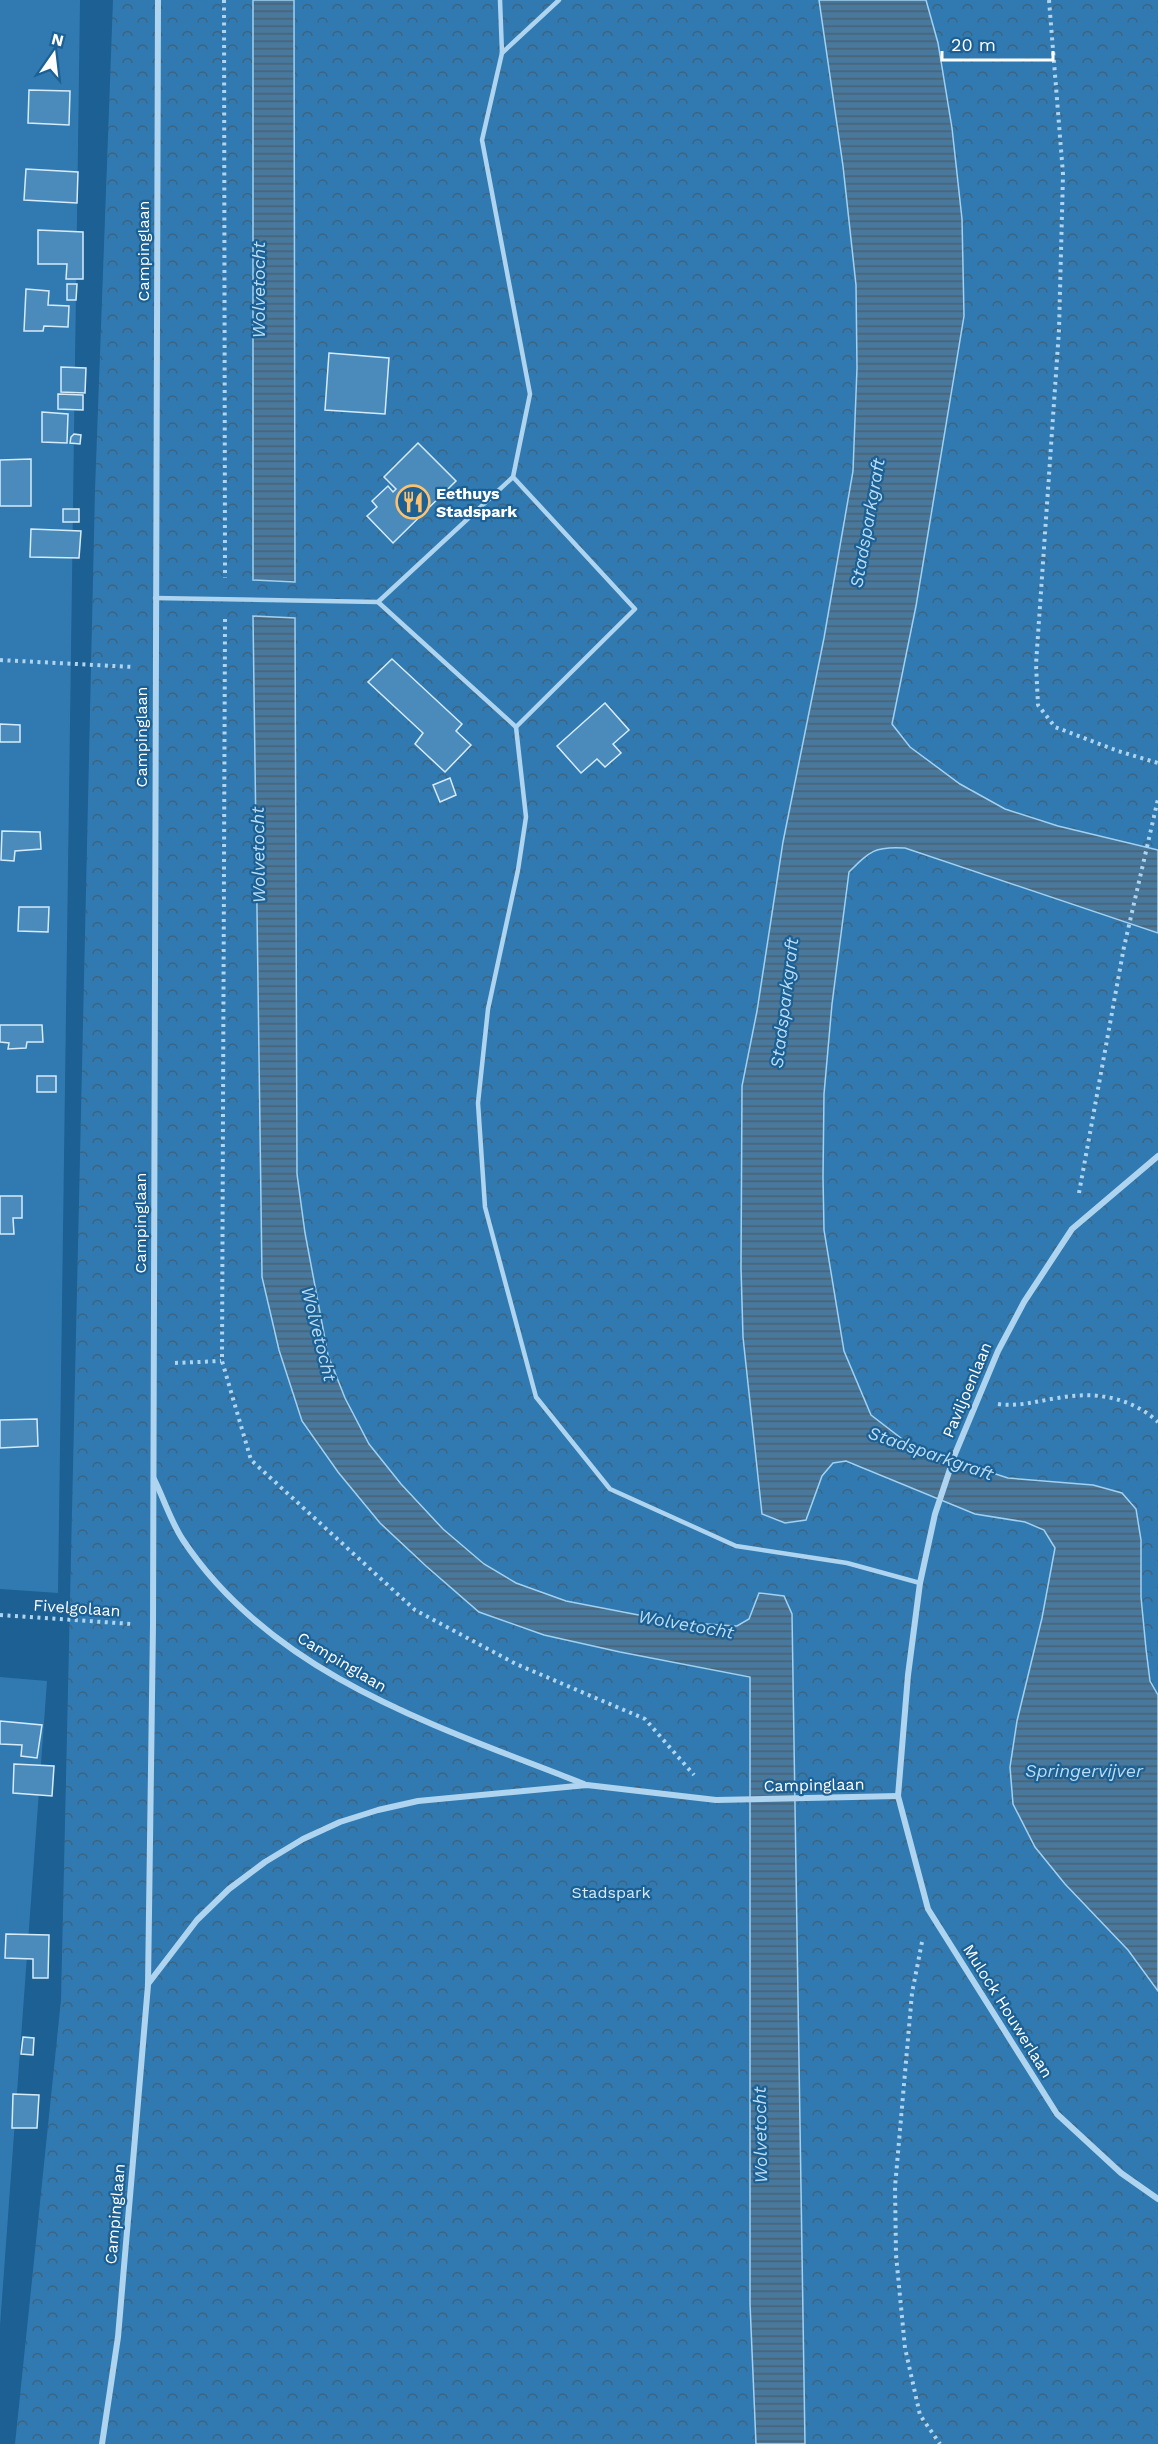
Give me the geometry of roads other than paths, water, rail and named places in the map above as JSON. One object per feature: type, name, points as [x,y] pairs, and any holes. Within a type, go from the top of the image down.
[{"type":"street","name":"Campinglaan","points":[[102,2444],[118,2337],[148,1985],[153,1625],[158,0]]},
{"type":"street","name":"Paviljoenlaan","points":[[898,1796],[908,1675],[920,1583],[935,1514],[955,1454],[998,1352],[1024,1302],[1072,1229],[1158,1156]]},
{"type":"street","name":"Campinglaan","points":[[153,1475],[183,1539],[219,1585],[289,1646],[372,1698],[416,1719],[587,1785]]},
{"type":"street","name":"Campinglaan","points":[[148,1985],[197,1920],[229,1889],[303,1839],[340,1822],[378,1810],[417,1801],[587,1785],[716,1800],[898,1796]]},
{"type":"street","name":"Mulock Houwerlaan","points":[[898,1796],[928,1909],[1057,2114],[1121,2173],[1158,2199]]},
{"type":"lane","points":[[378,602],[513,477],[530,394],[482,140],[501,53],[500,0]]},
{"type":"lane","points":[[501,53],[559,0]]},
{"type":"lane","points":[[513,477],[635,609],[516,727]]},
{"type":"lane","points":[[155,598],[378,602],[516,727],[526,817],[518,870],[488,1009],[478,1103],[485,1207],[536,1397],[610,1489],[736,1546],[847,1563],[920,1583]]},
{"type":"water","name":"Wolvetocht","points":[[253,0],[294,0],[295,582],[253,580]]},
{"type":"water","points":[[819,0],[926,0],[938,43],[952,128],[962,219],[964,316],[916,606],[892,724],[910,747],[960,784],[1005,809],[1058,826],[1158,850],[1158,933],[905,848],[874,851],[849,872],[832,1004],[824,1094],[823,1177],[824,1230],[844,1351],[871,1415],[914,1448],[1008,1478],[1093,1485],[1122,1493],[1136,1509],[1141,1540],[1141,1597],[1146,1649],[1150,1681],[1158,1695],[1158,1991],[1128,1950],[1065,1884],[1035,1847],[1013,1804],[1010,1767],[1017,1721],[1042,1618],[1055,1548],[1044,1530],[1025,1522],[975,1514],[846,1461],[833,1463],[822,1476],[806,1520],[785,1523],[762,1514],[743,1337],[742,1086],[757,1011],[783,842],[824,638],[853,471],[857,368],[856,285],[843,166]]},
{"type":"water","name":"Wolvetocht","points":[[253,616],[295,618],[297,1174],[305,1233],[328,1355],[345,1398],[369,1444],[401,1484],[443,1529],[484,1564],[516,1583],[566,1601],[675,1622],[737,1626],[749,1619],[759,1593],[784,1596],[792,1614],[805,2444],[756,2444],[750,2304],[750,1677],[544,1635],[479,1612],[380,1523],[338,1472],[302,1421],[279,1350],[262,1277]]},
{"type":"place","name":"Eethuys Stadspark","points":[[413,502]]},
{"type":"water label","name":"Stadsparkgraft","points":[[867,523]]},
{"type":"water label","name":"Stadsparkgraft","points":[[784,1003]]},
{"type":"water label","name":"Stadsparkgraft","points":[[931,1453]]},
{"type":"water label","name":"Springervijver","points":[[1084,1770]]},
{"type":"park label","name":"Stadspark","points":[[611,1892]]}]
